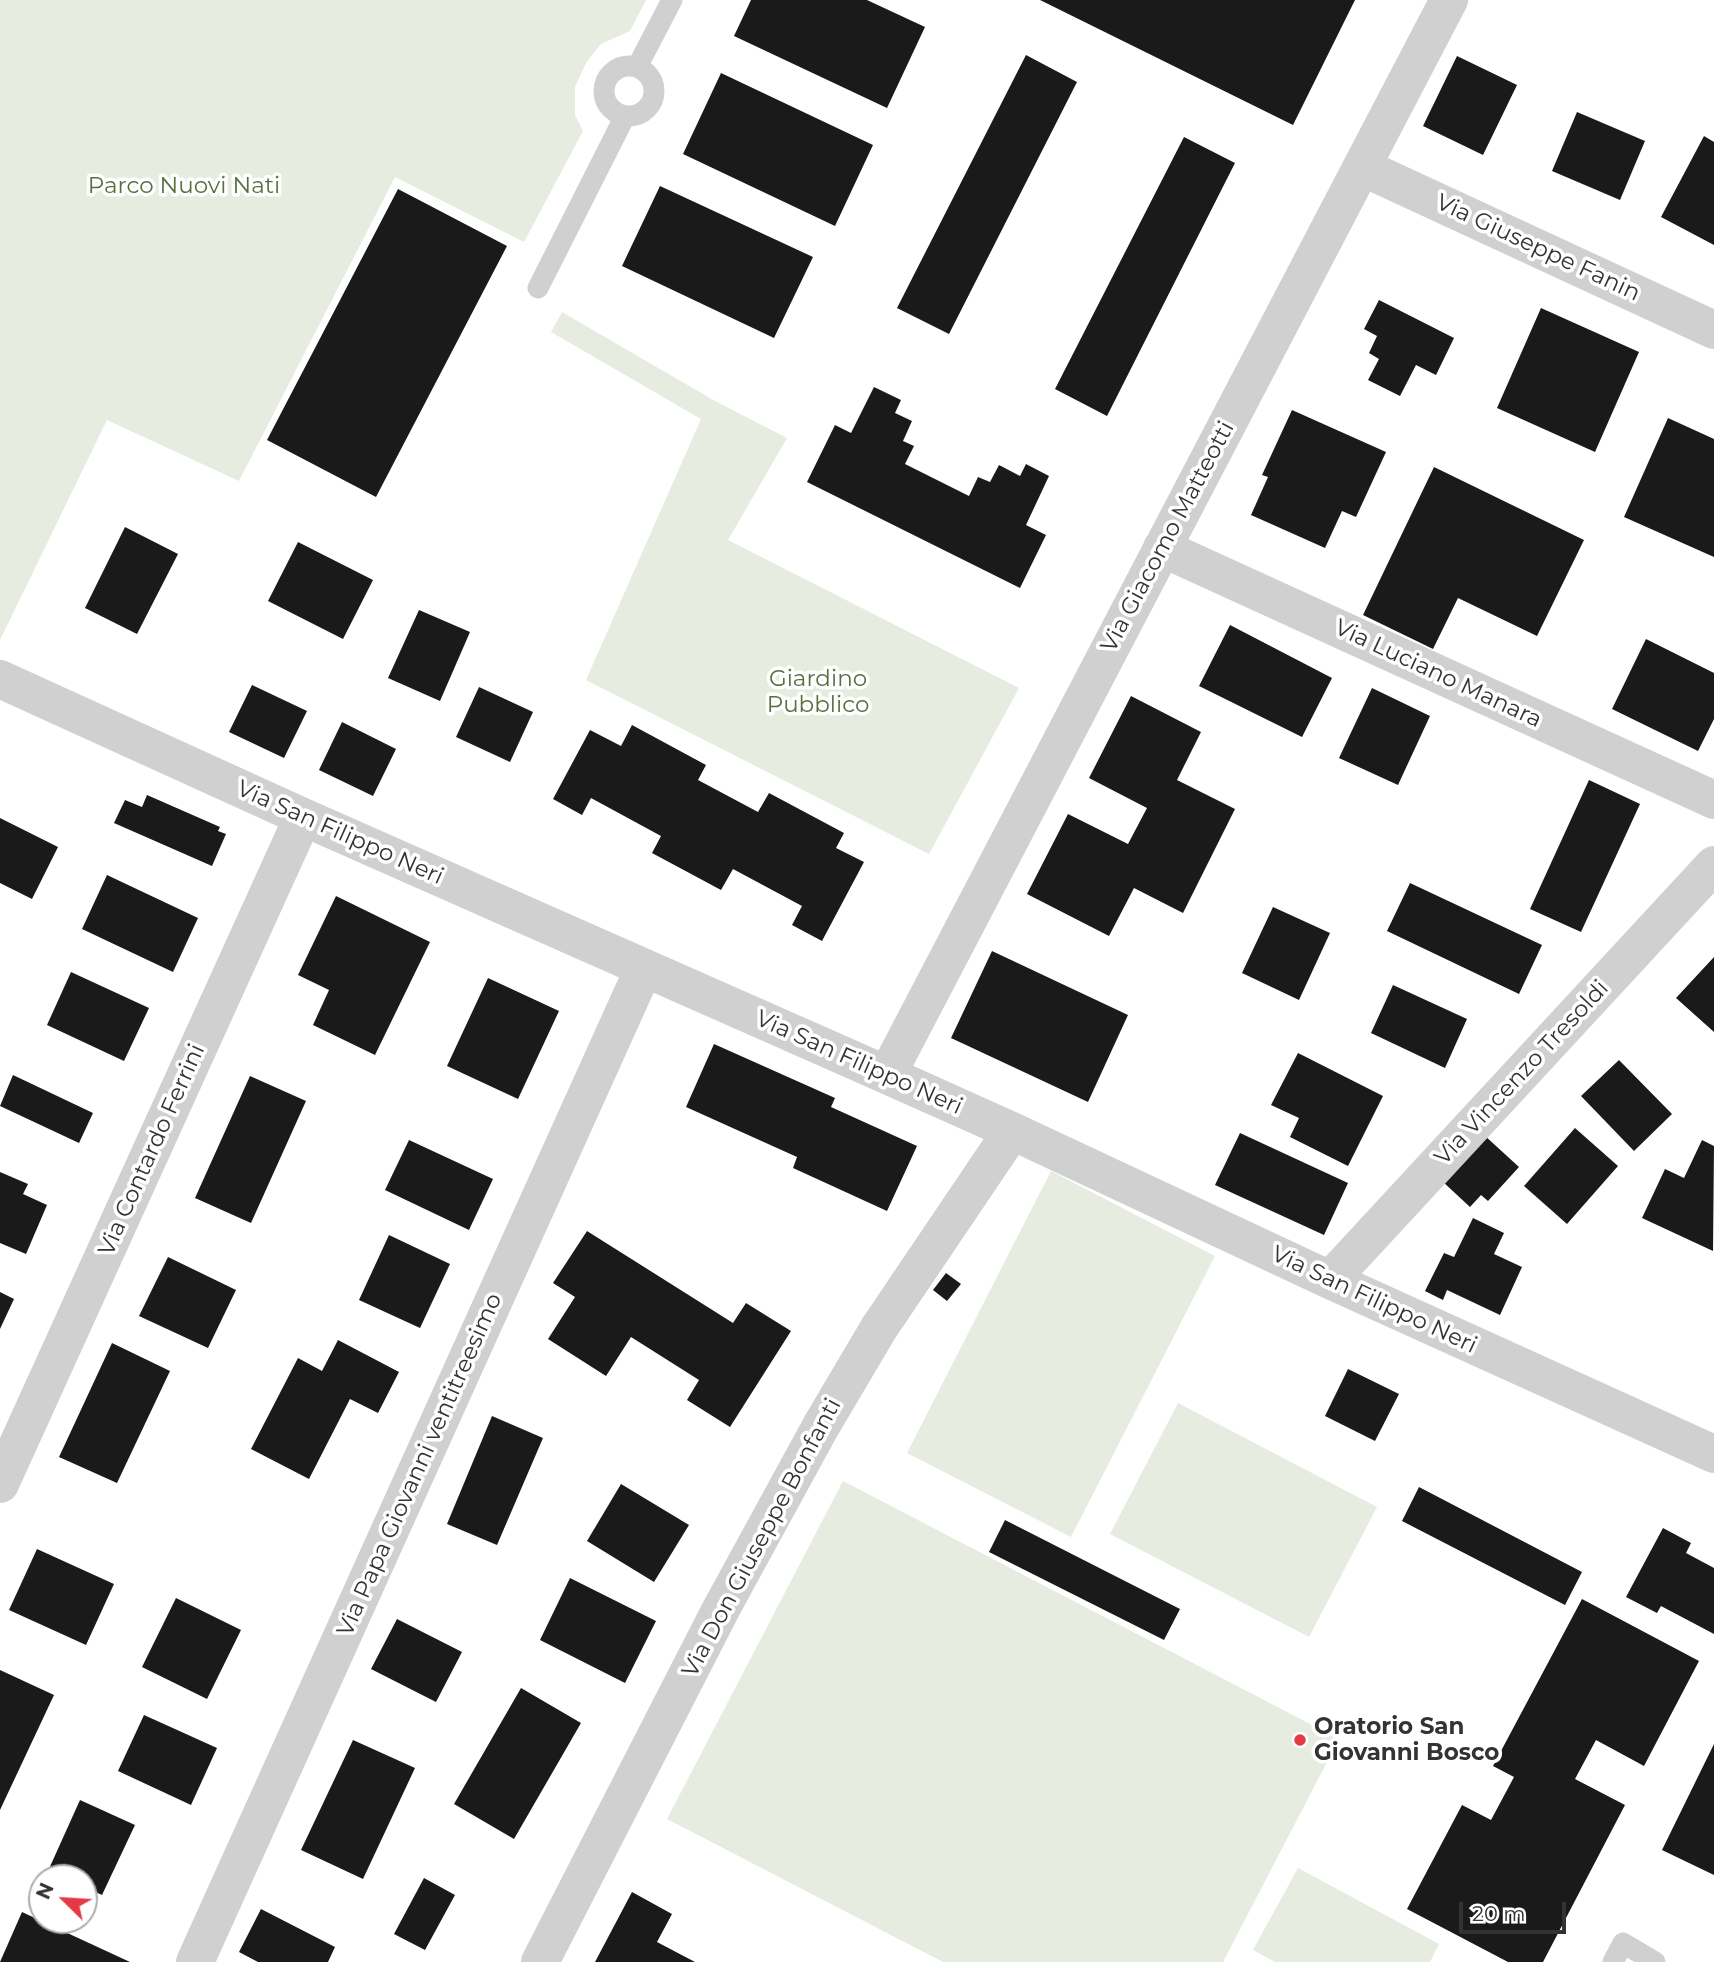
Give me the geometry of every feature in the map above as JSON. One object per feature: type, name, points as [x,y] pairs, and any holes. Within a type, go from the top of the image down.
[{"type":"street","name":"Via Giacomo Matteotti","points":[[887,1074],[1449,0]]},
{"type":"street","name":"Via Giuseppe Fanin","points":[[1362,167],[1714,330]]},
{"type":"street","name":"Via Luciano Manara","points":[[1162,548],[1714,800]]},
{"type":"street","name":"Via San Filippo Neri","points":[[0,679],[303,817],[887,1074],[1330,1280],[1714,1454]]},
{"type":"street","name":"Via Contardo Ferrini","points":[[0,1484],[303,817]]},
{"type":"street","name":"Via Vincenzo Tresoldi","points":[[1330,1280],[1714,865]]},
{"type":"street","name":"Via Papa Giovanni ventitreesimo","points":[[195,1962],[644,968]]},
{"type":"street","name":"Via Don Giuseppe Bonfanti","points":[[540,1962],[721,1609],[816,1435],[885,1319],[1012,1131]]},
{"type":"lane","points":[[637,66],[672,0]]},
{"type":"lane","points":[[637,66],[649,75],[654,83],[654,100],[638,115],[625,116],[616,113],[605,99],[606,81],[617,68],[637,66]]},
{"type":"lane","points":[[538,288],[625,116]]},
{"type":"lane","points":[[1613,1962],[1623,1943],[1655,1962]]},
{"type":"green space","name":"Parco Nuovi Nati","points":[[0,0],[646,0],[630,31],[601,44],[586,63],[575,87],[575,115],[583,131],[524,242],[395,177],[239,481],[107,420],[0,640]]},
{"type":"green space","name":"Giardino Pubblico","points":[[562,312],[715,401],[787,438],[728,540],[1019,688],[929,854],[586,680],[701,419],[551,332]]},
{"type":"green space","points":[[1051,1171],[1215,1256],[1071,1537],[907,1453]]},
{"type":"green space","points":[[1178,1403],[1377,1507],[1309,1637],[1110,1534]]},
{"type":"green space","points":[[843,1481],[1339,1739],[1223,1962],[943,1962],[667,1819]]},
{"type":"green space","points":[[1298,1868],[1439,1944],[1430,1962],[1275,1962],[1253,1950]]},
{"type":"building","points":[[751,0],[867,0],[925,27],[887,108],[734,36]]},
{"type":"building","points":[[1040,0],[1355,0],[1293,125]]},
{"type":"building","points":[[1026,55],[1077,82],[949,334],[897,308]]},
{"type":"building","points":[[1457,56],[1517,85],[1483,155],[1423,126]]},
{"type":"building","points":[[721,73],[873,145],[835,226],[683,154]]},
{"type":"building","points":[[1577,112],[1645,141],[1620,200],[1552,171]]},
{"type":"building","points":[[1704,136],[1714,142],[1714,245],[1661,217]]},
{"type":"building","points":[[1184,137],[1235,163],[1107,416],[1055,389]]},
{"type":"building","points":[[660,186],[813,257],[774,338],[622,266]]},
{"type":"building","points":[[398,189],[507,246],[376,497],[267,440]]},
{"type":"building","points":[[1379,300],[1454,338],[1436,375],[1416,365],[1400,396],[1368,380],[1379,359],[1369,353],[1377,336],[1364,329]]},
{"type":"building","points":[[1541,308],[1639,352],[1595,452],[1497,408]]},
{"type":"building","points":[[874,387],[901,400],[895,413],[912,421],[903,441],[914,446],[905,464],[969,496],[978,477],[990,482],[999,465],[1020,476],[1026,464],[1049,476],[1026,525],[1046,535],[1020,588],[807,482],[835,425],[851,433]]},
{"type":"building","points":[[1292,410],[1386,452],[1356,517],[1342,511],[1325,548],[1251,515],[1268,477],[1262,475]]},
{"type":"building","points":[[1668,418],[1714,439],[1714,557],[1624,517]]},
{"type":"building","points":[[1434,467],[1584,540],[1537,636],[1458,598],[1433,649],[1363,615]]},
{"type":"building","points":[[125,527],[178,554],[137,634],[85,608]]},
{"type":"building","points":[[298,542],[373,580],[343,639],[268,601]]},
{"type":"building","points":[[419,610],[470,632],[440,701],[388,678]]},
{"type":"building","points":[[1230,625],[1332,678],[1302,737],[1199,686]]},
{"type":"building","points":[[1646,639],[1714,673],[1714,719],[1698,751],[1612,709]]},
{"type":"building","points":[[252,685],[307,711],[284,758],[229,732]]},
{"type":"building","points":[[479,687],[533,712],[510,762],[456,737]]},
{"type":"building","points":[[1372,688],[1430,716],[1398,785],[1339,758]]},
{"type":"building","points":[[1131,696],[1201,732],[1177,780],[1235,809],[1183,913],[1134,888],[1109,936],[1027,894],[1068,814],[1128,844],[1147,808],[1089,778]]},
{"type":"building","points":[[342,722],[396,749],[373,796],[319,770]]},
{"type":"building","points":[[632,725],[706,765],[698,780],[758,812],[769,793],[844,833],[836,848],[864,862],[822,941],[792,925],[802,906],[733,869],[721,890],[652,853],[661,836],[591,798],[582,815],[553,799],[590,730],[621,746]]},
{"type":"building","points":[[1589,780],[1640,804],[1581,932],[1530,909]]},
{"type":"building","points":[[147,795],[220,827],[218,831],[226,834],[212,866],[114,823],[125,800],[142,807]]},
{"type":"building","points":[[0,818],[58,847],[32,899],[0,883]]},
{"type":"building","points":[[107,875],[198,918],[173,972],[82,929]]},
{"type":"building","points":[[1410,883],[1542,945],[1519,994],[1387,931]]},
{"type":"building","points":[[336,896],[430,942],[375,1055],[313,1025],[329,990],[298,975]]},
{"type":"building","points":[[1273,907],[1330,933],[1299,1000],[1242,973]]},
{"type":"building","points":[[992,951],[1128,1015],[1088,1102],[951,1038]]},
{"type":"building","points":[[1714,957],[1714,1032],[1676,998]]},
{"type":"building","points":[[71,972],[149,1008],[124,1061],[47,1025]]},
{"type":"building","points":[[488,978],[559,1011],[518,1099],[447,1066]]},
{"type":"building","points":[[1393,985],[1467,1019],[1445,1068],[1371,1033]]},
{"type":"building","points":[[714,1044],[835,1098],[831,1107],[917,1146],[887,1211],[793,1168],[797,1157],[686,1107]]},
{"type":"building","points":[[1298,1053],[1383,1096],[1348,1166],[1290,1137],[1299,1118],[1271,1105]]},
{"type":"building","points":[[1619,1060],[1672,1114],[1634,1151],[1581,1096]]},
{"type":"building","points":[[13,1075],[93,1113],[79,1143],[0,1106]]},
{"type":"building","points":[[250,1076],[306,1101],[251,1223],[195,1198]]},
{"type":"building","points":[[1575,1128],[1618,1166],[1567,1224],[1524,1186]]},
{"type":"building","points":[[1240,1133],[1348,1183],[1324,1235],[1215,1185]]},
{"type":"building","points":[[1484,1135],[1519,1167],[1488,1201],[1481,1195],[1470,1207],[1442,1181]]},
{"type":"building","points":[[409,1140],[493,1179],[469,1230],[385,1190]]},
{"type":"building","points":[[1702,1140],[1714,1146],[1713,1251],[1642,1218],[1665,1169],[1684,1178]]},
{"type":"building","points":[[0,1172],[28,1184],[23,1194],[47,1205],[26,1254],[0,1243]]},
{"type":"building","points":[[1473,1218],[1504,1233],[1494,1254],[1522,1267],[1500,1315],[1447,1290],[1443,1300],[1425,1291],[1444,1253],[1454,1257]]},
{"type":"building","points":[[587,1231],[733,1323],[746,1303],[791,1331],[730,1427],[687,1400],[699,1380],[631,1337],[606,1376],[548,1339],[575,1297],[553,1283]]},
{"type":"building","points":[[389,1235],[450,1264],[420,1328],[359,1300]]},
{"type":"building","points":[[168,1257],[236,1290],[208,1348],[139,1316]]},
{"type":"building","points":[[946,1273],[961,1284],[947,1301],[933,1290]]},
{"type":"building","points":[[0,1292],[14,1299],[0,1329]]},
{"type":"building","points":[[338,1340],[399,1372],[378,1413],[350,1399],[309,1479],[251,1449],[298,1358],[322,1371]]},
{"type":"building","points":[[112,1343],[170,1371],[117,1483],[59,1457]]},
{"type":"building","points":[[1348,1369],[1399,1394],[1375,1441],[1325,1416]]},
{"type":"building","points":[[492,1416],[543,1438],[497,1545],[447,1524]]},
{"type":"building","points":[[621,1484],[689,1525],[654,1582],[587,1541]]},
{"type":"building","points":[[1419,1487],[1582,1572],[1565,1605],[1402,1521]]},
{"type":"building","points":[[1005,1520],[1180,1609],[1164,1640],[989,1552]]},
{"type":"building","points":[[1663,1528],[1691,1543],[1686,1553],[1714,1568],[1714,1634],[1661,1606],[1657,1613],[1626,1597]]},
{"type":"building","points":[[37,1549],[114,1584],[86,1645],[9,1610]]},
{"type":"building","points":[[570,1578],[656,1621],[625,1683],[540,1640]]},
{"type":"building","points":[[176,1598],[241,1630],[207,1699],[142,1667]]},
{"type":"building","points":[[1582,1599],[1699,1661],[1644,1766],[1596,1740],[1575,1779],[1625,1805],[1543,1962],[1508,1962],[1407,1909],[1462,1805],[1491,1820],[1514,1777],[1493,1766]]},
{"type":"building","points":[[397,1619],[462,1652],[436,1702],[371,1669]]},
{"type":"building","points":[[0,1670],[54,1695],[0,1810]]},
{"type":"building","points":[[521,1688],[581,1723],[514,1839],[454,1804]]},
{"type":"building","points":[[144,1715],[217,1748],[191,1805],[118,1771]]},
{"type":"building","points":[[353,1740],[415,1768],[363,1879],[301,1850]]},
{"type":"building","points":[[1714,1744],[1714,1875],[1662,1850]]},
{"type":"building","points":[[80,1800],[135,1825],[102,1895],[98,1893],[98,1864],[51,1864]]},
{"type":"building","points":[[424,1878],[455,1895],[425,1950],[394,1934]]},
{"type":"building","points":[[632,1892],[672,1914],[657,1942],[695,1962],[595,1962]]},
{"type":"building","points":[[261,1909],[335,1947],[328,1962],[258,1962],[239,1952]]},
{"type":"building","points":[[22,1912],[28,1915],[28,1934],[70,1934],[130,1962],[0,1962]]},
{"type":"place","name":"Oratorio San Giovanni Bosco","points":[[1300,1740]]}]
